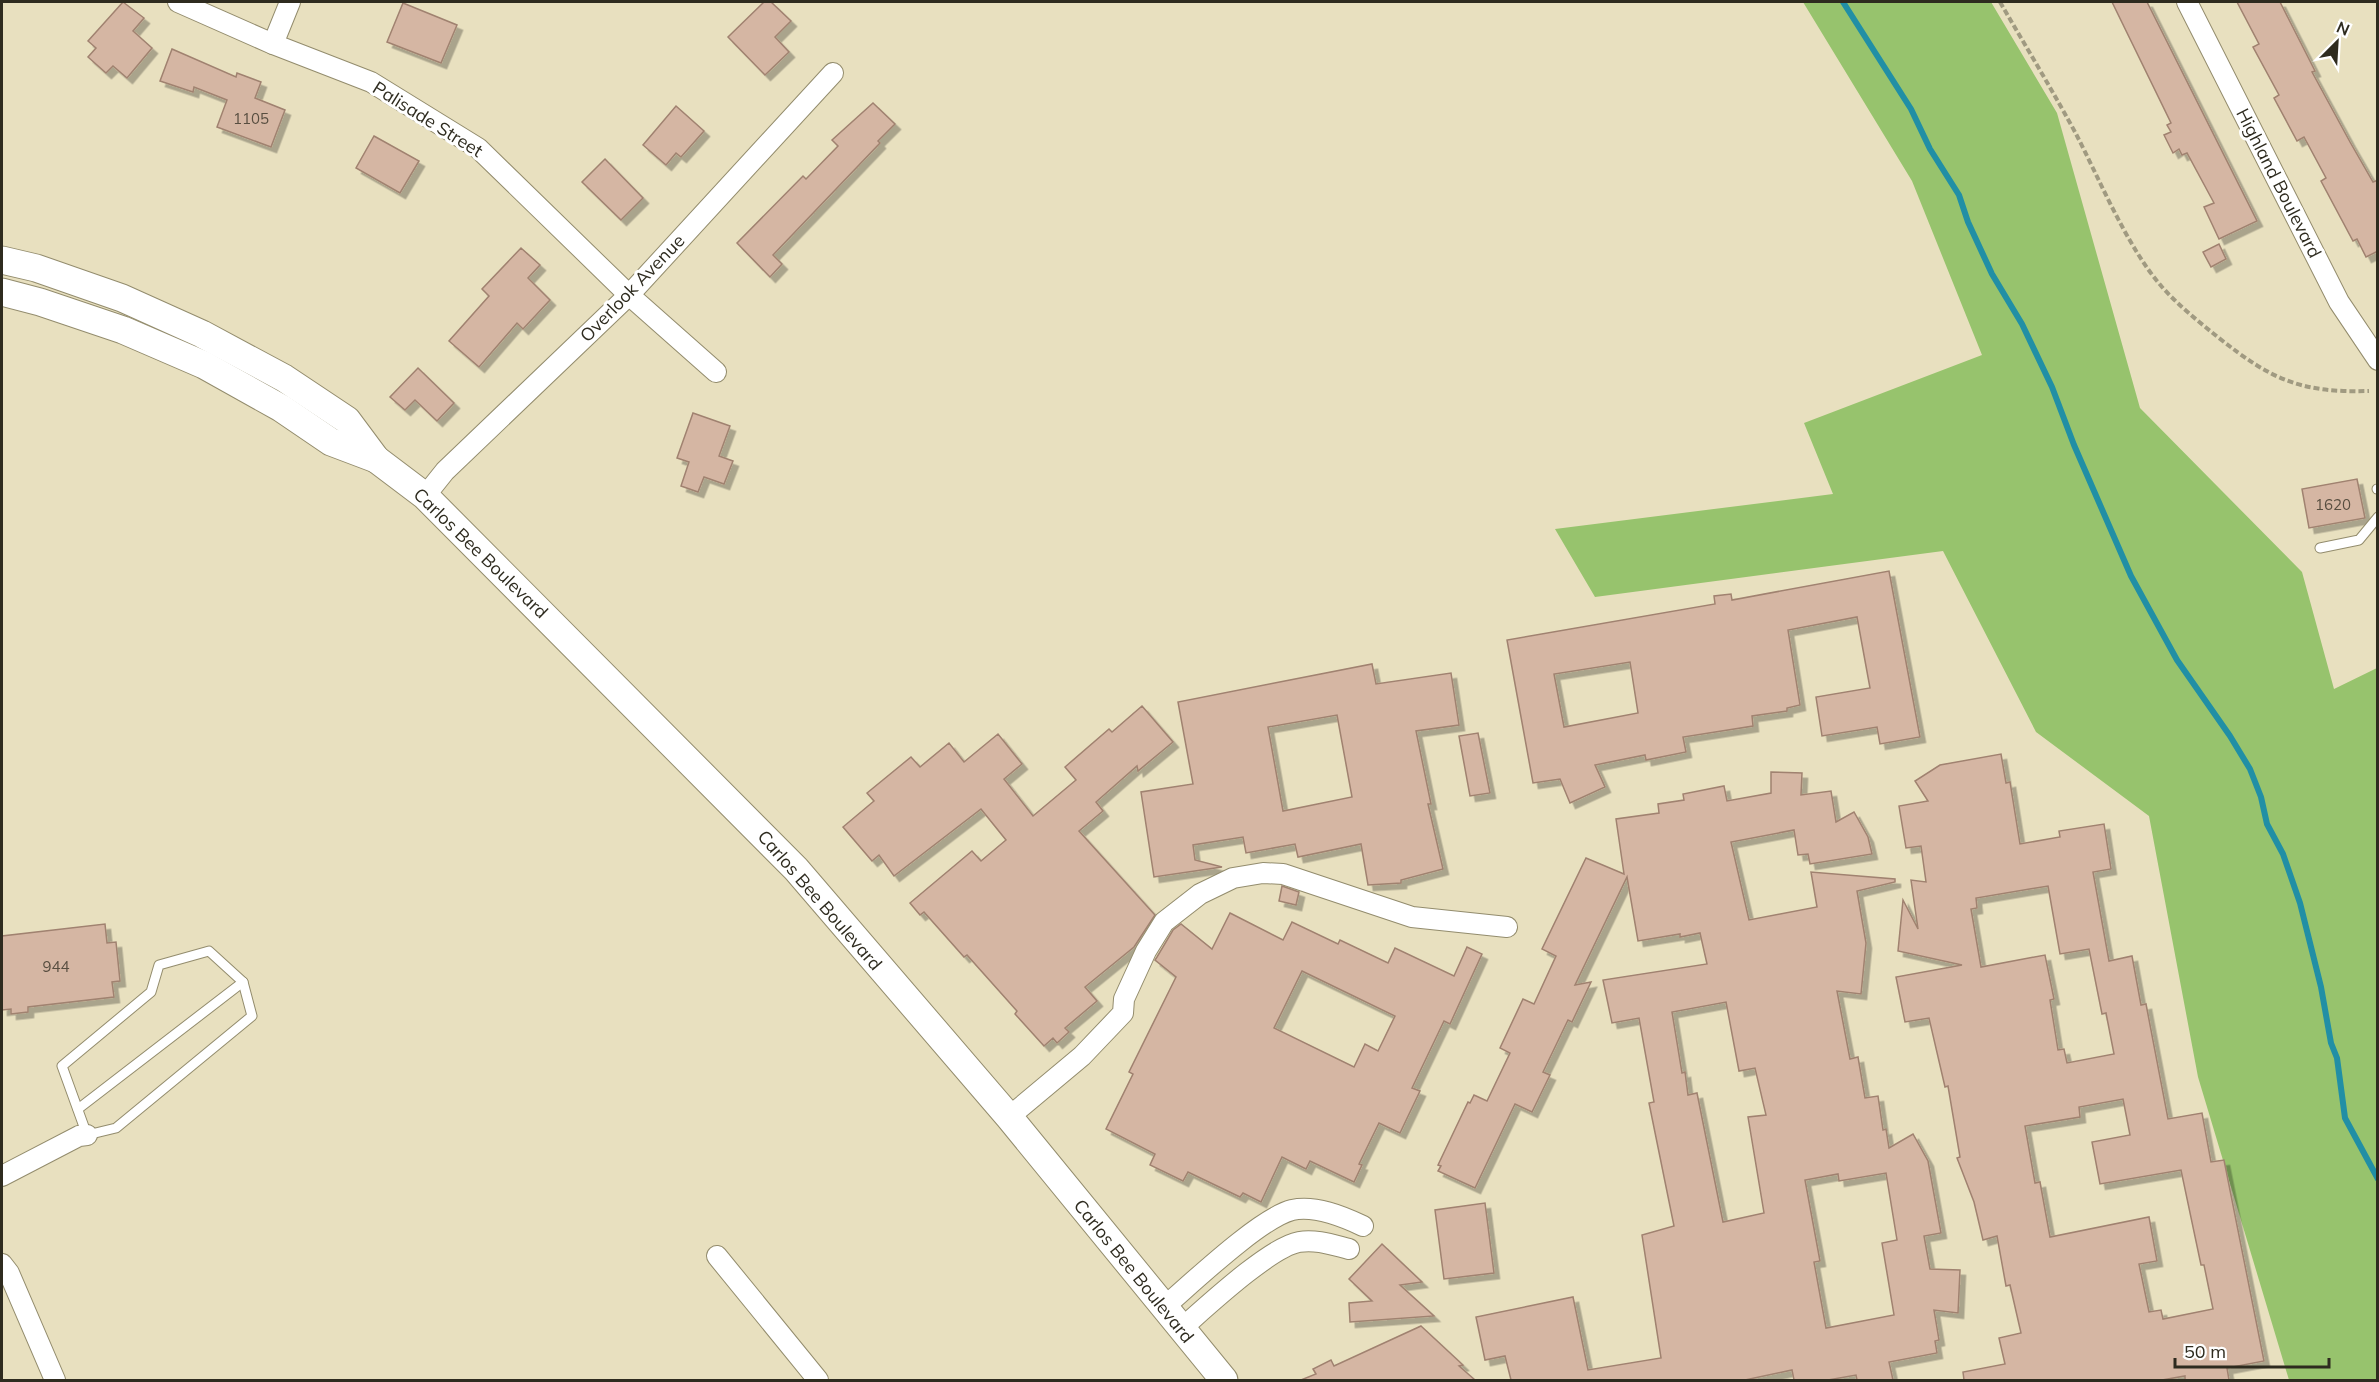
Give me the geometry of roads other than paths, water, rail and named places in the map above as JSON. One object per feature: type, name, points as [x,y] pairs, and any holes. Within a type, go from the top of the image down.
[{"type":"main road","name":"Carlos Bee Boulevard","points":[[2,260],[36,268],[122,298],[202,334],[284,378],[347,420],[376,459],[425,496],[796,868],[1009,1117],[1224,1380]]},
{"type":"main road","name":"Carlos Bee Boulevard","points":[[2,292],[40,302],[123,330],[204,365],[281,408],[331,442],[376,459]]},
{"type":"street","name":"Palisade Street","points":[[178,2],[273,44],[371,82],[478,148],[629,296],[716,372]]},
{"type":"street","points":[[273,44],[290,2]]},
{"type":"street","name":"Highland Boulevard","points":[[2187,2],[2339,302],[2378,360]]},
{"type":"street","name":"Overlook Avenue","points":[[425,496],[445,471],[629,296],[833,73]]},
{"type":"street","points":[[1009,1117],[1082,1056],[1123,1013],[1124,999],[1146,951],[1164,922],[1200,894],[1233,878],[1263,873],[1282,874],[1345,897],[1412,917],[1507,927]]},
{"type":"street","points":[[2,1176],[79,1136],[87,1135]]},
{"type":"street","points":[[1163,1308],[1247,1238],[1282,1214],[1293,1210],[1317,1210],[1363,1226]]},
{"type":"street","points":[[1181,1329],[1252,1270],[1287,1246],[1310,1242],[1349,1250]]},
{"type":"street","points":[[717,1256],[818,1380]]},
{"type":"street","points":[[2,1264],[9,1273],[55,1380]]},
{"type":"lane","points":[[2320,548],[2359,540],[2378,517]]},
{"type":"lane","points":[[209,951],[243,982],[252,1016],[116,1128],[87,1135],[62,1066],[151,992],[159,965],[209,951]]},
{"type":"lane","points":[[78,1109],[243,982]]},
{"type":"waterway","points":[[1843,2],[1911,109],[1930,149],[1959,195],[1968,222],[1992,274],[2022,324],[2052,387],[2074,445],[2131,576],[2177,660],[2250,769],[2261,797],[2267,824],[2283,854],[2300,903],[2321,987],[2331,1043],[2337,1058],[2345,1118],[2378,1179]]}]
